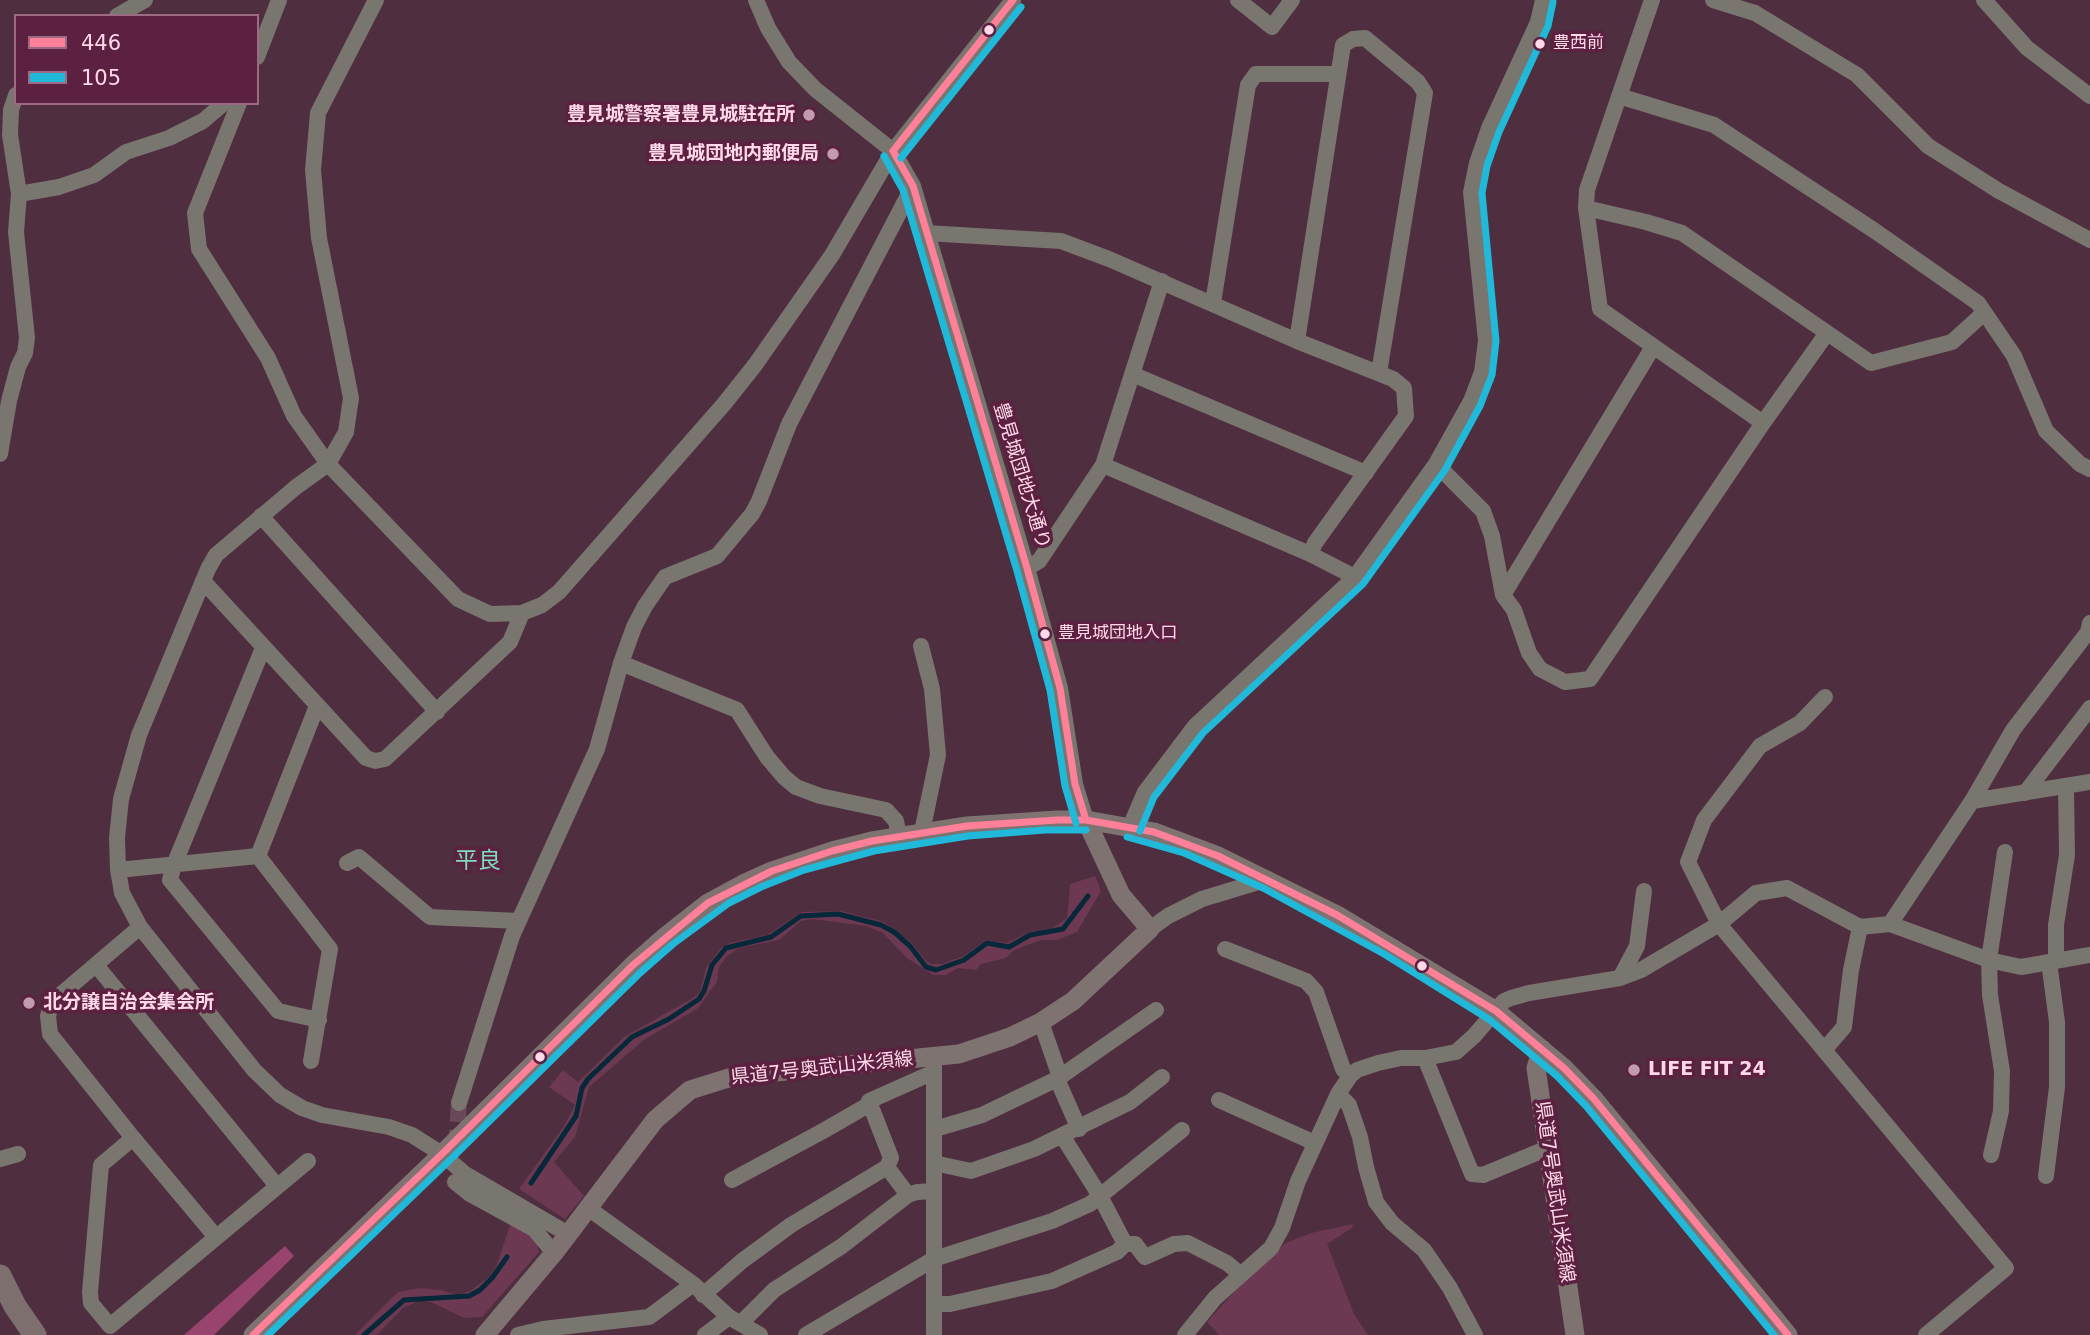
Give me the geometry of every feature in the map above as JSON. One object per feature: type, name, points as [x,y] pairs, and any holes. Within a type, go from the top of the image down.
[{"type":"highway","points":[[0,1276],[15,1306],[35,1335]]},
{"type":"highway","points":[[0,1310],[17,1335]]},
{"type":"main road","points":[[1086,820],[1121,895],[1150,929]]},
{"type":"main road","points":[[253,1335],[442,1154],[633,965],[708,904],[743,884],[801,860],[899,836],[1016,821],[1086,820],[1130,827],[1188,843],[1268,879],[1389,945],[1496,1011],[1564,1068],[1616,1125],[1788,1335]]},
{"type":"main road","name":"県道7号奥武山米須線","points":[[485,1335],[554,1252],[655,1120],[690,1090],[734,1076],[934,1065],[1041,1022],[1073,1001],[1150,929]]},
{"type":"main road","name":"県道7号奥武山米須線","points":[[1542,1049],[1536,1068],[1575,1335]]},
{"type":"street","points":[[120,14],[145,0]]},
{"type":"street","points":[[259,52],[279,0]]},
{"type":"street","points":[[376,0],[318,113],[313,170],[319,238],[351,398],[346,432],[328,464],[296,487],[216,555],[202,581],[139,735],[121,799],[117,838],[118,870],[122,893],[140,928],[254,1070],[280,1095],[302,1108],[322,1115],[389,1127],[412,1136],[442,1154],[465,1174],[568,1234]]},
{"type":"street","points":[[756,0],[768,28],[789,61],[815,89],[894,151]]},
{"type":"street","points":[[238,105],[195,213],[199,249],[268,358],[294,416],[328,464],[458,599],[490,614],[522,613],[542,605],[559,592],[724,404],[755,365],[832,255],[894,151],[1012,0]]},
{"type":"street","points":[[1238,0],[1272,27],[1292,0]]},
{"type":"street","points":[[1130,827],[1144,792],[1195,726],[1355,577],[1436,464],[1471,401],[1482,372],[1486,341],[1471,192],[1489,128],[1538,22],[1543,0]]},
{"type":"street","points":[[1652,0],[1587,190],[1586,208],[1600,309],[1763,423]]},
{"type":"street","points":[[1713,0],[1758,7],[1857,75],[1928,146],[1999,191],[2090,240]]},
{"type":"street","points":[[1984,0],[2027,48],[2090,96]]},
{"type":"street","points":[[1297,341],[1343,44],[1353,39],[1365,38],[1419,82],[1425,93],[1378,373]]},
{"type":"street","points":[[1213,303],[1248,85],[1256,74],[1338,74]]},
{"type":"street","points":[[1619,96],[1714,125],[1978,303],[2014,356],[2046,432],[2080,464],[2090,469]]},
{"type":"street","points":[[0,454],[18,367],[25,353],[27,338],[16,232],[19,194],[10,135],[14,101]]},
{"type":"street","points":[[19,194],[59,187],[94,174],[126,152],[169,138],[204,121],[222,105]]},
{"type":"street","name":"豊見城団地大通り","points":[[894,151],[913,186],[1027,568],[1060,688],[1076,784],[1086,820]]},
{"type":"street","points":[[459,1103],[512,936],[597,749],[634,627],[665,577],[717,556],[752,514],[789,424],[913,186]]},
{"type":"street","points":[[1586,208],[1682,233],[1871,363],[1952,342],[1984,313]]},
{"type":"street","points":[[926,233],[1061,242],[1162,281],[1297,341],[1393,379],[1404,388],[1406,416],[1315,542],[1310,554]]},
{"type":"street","points":[[1027,568],[1039,561],[1102,465],[1162,281]]},
{"type":"street","points":[[1436,464],[1483,511],[1492,536],[1503,595],[1514,610],[1529,653],[1540,669],[1565,682],[1590,679],[1827,333]]},
{"type":"street","points":[[1503,595],[1653,347]]},
{"type":"street","points":[[0,363],[18,367]]},
{"type":"street","points":[[1132,374],[1366,473]]},
{"type":"street","points":[[1102,465],[1310,554],[1355,577]]},
{"type":"street","points":[[261,516],[437,712]]},
{"type":"street","points":[[202,581],[366,758],[375,761],[385,759],[510,642],[522,613]]},
{"type":"street","points":[[1890,924],[1972,801],[2013,730],[2089,629]]},
{"type":"street","points":[[921,646],[932,689],[938,755],[922,832]]},
{"type":"street","points":[[263,648],[170,880],[278,1012],[319,1020]]},
{"type":"street","points":[[621,663],[737,710],[767,757],[796,787],[820,796],[886,810],[896,821],[899,836]]},
{"type":"street","points":[[1825,697],[1800,723],[1760,746],[1704,820],[1688,862],[1719,924],[2006,1268],[1926,1335]]},
{"type":"street","points":[[258,856],[317,706]]},
{"type":"street","points":[[2025,793],[2090,708]]},
{"type":"street","points":[[1972,801],[2090,782]]},
{"type":"street","points":[[2046,1176],[2057,1087],[2053,961],[2067,855],[2066,787]]},
{"type":"street","points":[[1991,1155],[2001,1111],[2002,1071],[1990,995],[1989,960],[2005,852]]},
{"type":"street","points":[[118,870],[258,856]]},
{"type":"street","points":[[258,856],[330,949],[312,1061]]},
{"type":"street","points":[[347,863],[359,857],[430,917],[519,920]]},
{"type":"street","points":[[1150,929],[1168,916],[1202,899],[1268,879]]},
{"type":"street","points":[[1185,1335],[1215,1298],[1271,1248],[1282,1228],[1298,1181],[1338,1094],[1357,1070],[1401,1058],[1425,1058],[1456,1052],[1504,1002],[1529,993],[1620,978],[1642,970],[1719,924],[1756,893],[1787,888],[1860,927],[1890,924],[1989,960],[2021,967],[2090,955]]},
{"type":"street","points":[[1620,978],[1637,946],[1644,891]]},
{"type":"street","points":[[1825,1049],[1844,1027],[1860,927]]},
{"type":"street","points":[[140,928],[52,1002],[48,1016],[50,1034],[216,1237]]},
{"type":"street","points":[[1225,949],[1306,981],[1316,992],[1343,1069],[1350,1076]]},
{"type":"street","points":[[96,964],[278,1185]]},
{"type":"street","points":[[935,1129],[982,1115],[1058,1078],[1156,1010]]},
{"type":"street","points":[[1041,1022],[1058,1078],[1079,1129]]},
{"type":"street","points":[[1425,1058],[1472,1174],[1483,1175],[1548,1148]]},
{"type":"street","points":[[518,1335],[543,1329],[649,1317],[698,1290],[791,1225],[887,1167],[891,1158],[869,1101],[934,1065],[934,1335]]},
{"type":"street","points":[[934,1163],[971,1171],[1063,1137],[1130,1102],[1162,1077]]},
{"type":"street","points":[[1338,1094],[1349,1105],[1376,1202],[1391,1223],[1424,1250],[1450,1289],[1475,1335]]},
{"type":"street","points":[[1219,1100],[1315,1143]]},
{"type":"street","points":[[732,1180],[870,1104]]},
{"type":"street","points":[[806,1335],[934,1259],[1052,1221],[1090,1204],[1182,1130]]},
{"type":"street","points":[[1063,1137],[1101,1196],[1125,1244]]},
{"type":"street","points":[[133,1138],[101,1165],[90,1292],[92,1303],[110,1326],[308,1161]]},
{"type":"street","points":[[0,1159],[18,1154]]},
{"type":"street","points":[[887,1167],[908,1195]]},
{"type":"street","points":[[455,1182],[470,1194],[534,1229],[554,1252]]},
{"type":"street","points":[[705,1335],[735,1320],[774,1290],[842,1246],[908,1195],[934,1191]]},
{"type":"street","points":[[588,1208],[735,1320],[760,1335]]},
{"type":"street","points":[[935,1304],[950,1304],[1052,1281],[1117,1252],[1125,1244],[1135,1244],[1145,1256],[1174,1244],[1188,1243],[1227,1263],[1240,1274]]},
{"type":"shaded area","points":[[1095,876],[1101,891],[1077,932],[1057,940],[1041,940],[1014,950],[1006,958],[981,964],[976,970],[958,968],[946,975],[933,975],[907,958],[883,933],[867,926],[812,919],[801,921],[779,940],[739,948],[726,957],[719,967],[717,982],[697,1009],[645,1039],[589,1087],[575,1137],[554,1162],[584,1196],[565,1219],[519,1189],[564,1126],[575,1105],[549,1087],[563,1070],[578,1082],[624,1037],[693,998],[700,992],[706,968],[721,948],[730,943],[767,935],[802,912],[841,911],[884,922],[911,942],[926,961],[942,964],[964,956],[986,940],[1007,943],[1029,932],[1053,928],[1067,918],[1070,884]]},
{"type":"shaded area","points":[[511,1222],[536,1240],[539,1252],[482,1317],[464,1318],[431,1302],[420,1301],[404,1307],[377,1335],[355,1335],[398,1292],[420,1288],[457,1295],[470,1291],[489,1277],[496,1267]]},
{"type":"shaded area","points":[[1353,1224],[1352,1228],[1327,1244],[1354,1314],[1368,1335],[1219,1335],[1207,1322],[1243,1282],[1286,1243],[1311,1233]]},
{"type":"shaded area","points":[[285,1246],[294,1256],[214,1335],[184,1335]]},
{"type":"waterway","points":[[531,1183],[576,1116],[582,1088],[588,1079],[632,1037],[669,1019],[699,999],[712,965],[726,948],[771,937],[801,916],[838,914],[881,925],[894,932],[910,946],[926,967],[936,970],[964,960],[987,943],[1009,947],[1030,935],[1063,929],[1088,896]]},
{"type":"waterway","points":[[364,1335],[404,1300],[469,1296],[492,1278],[507,1257]]},
{"type":"tunnel","points":[[456,1146],[459,1103]]},
{"type":"transit line","name":"446","points":[[893,151],[1013,0]]},
{"type":"transit line","name":"105","points":[[1140,831],[1154,797],[1203,733],[1363,584],[1445,470],[1480,406],[1492,375],[1496,341],[1482,193],[1487,166],[1499,132],[1548,26],[1553,2]]},
{"type":"transit line","name":"105","points":[[901,158],[1021,7]]},
{"type":"transit line","name":"446","points":[[893,151],[913,186],[1027,568],[1060,688],[1075,784],[1086,820]]},
{"type":"transit line","name":"105","points":[[884,156],[903,190],[1017,571],[1050,690],[1065,786],[1076,823]]},
{"type":"transit line","name":"446","points":[[253,1335],[442,1154],[633,965],[708,903],[772,871],[872,841],[967,826],[1057,820],[1086,820],[1154,832],[1218,856],[1337,915],[1496,1011],[1564,1068],[1594,1099],[1788,1335]]},
{"type":"transit line","name":"105","points":[[268,1335],[640,973],[673,944],[729,903],[804,870],[874,851],[968,836],[1086,830]]},
{"type":"transit line","name":"105","points":[[1127,837],[1184,853],[1263,888],[1384,954],[1490,1020],[1557,1076],[1586,1106],[1774,1335]]},
{"type":"place","name":"豊西前","points":[[1540,44]]},
{"type":"place","name":"豊見城警察署豊見城駐在所","points":[[809,115]]},
{"type":"place","name":"豊見城団地内郵便局","points":[[833,154]]},
{"type":"place","name":"豊見城団地入口","points":[[1045,634]]},
{"type":"place","name":"北分譲自治会集会所","points":[[29,1003]]},
{"type":"place","name":"LIFE FIT 24","points":[[1634,1070]]},
{"type":"district","name":"平良","points":[[478,862]]}]
